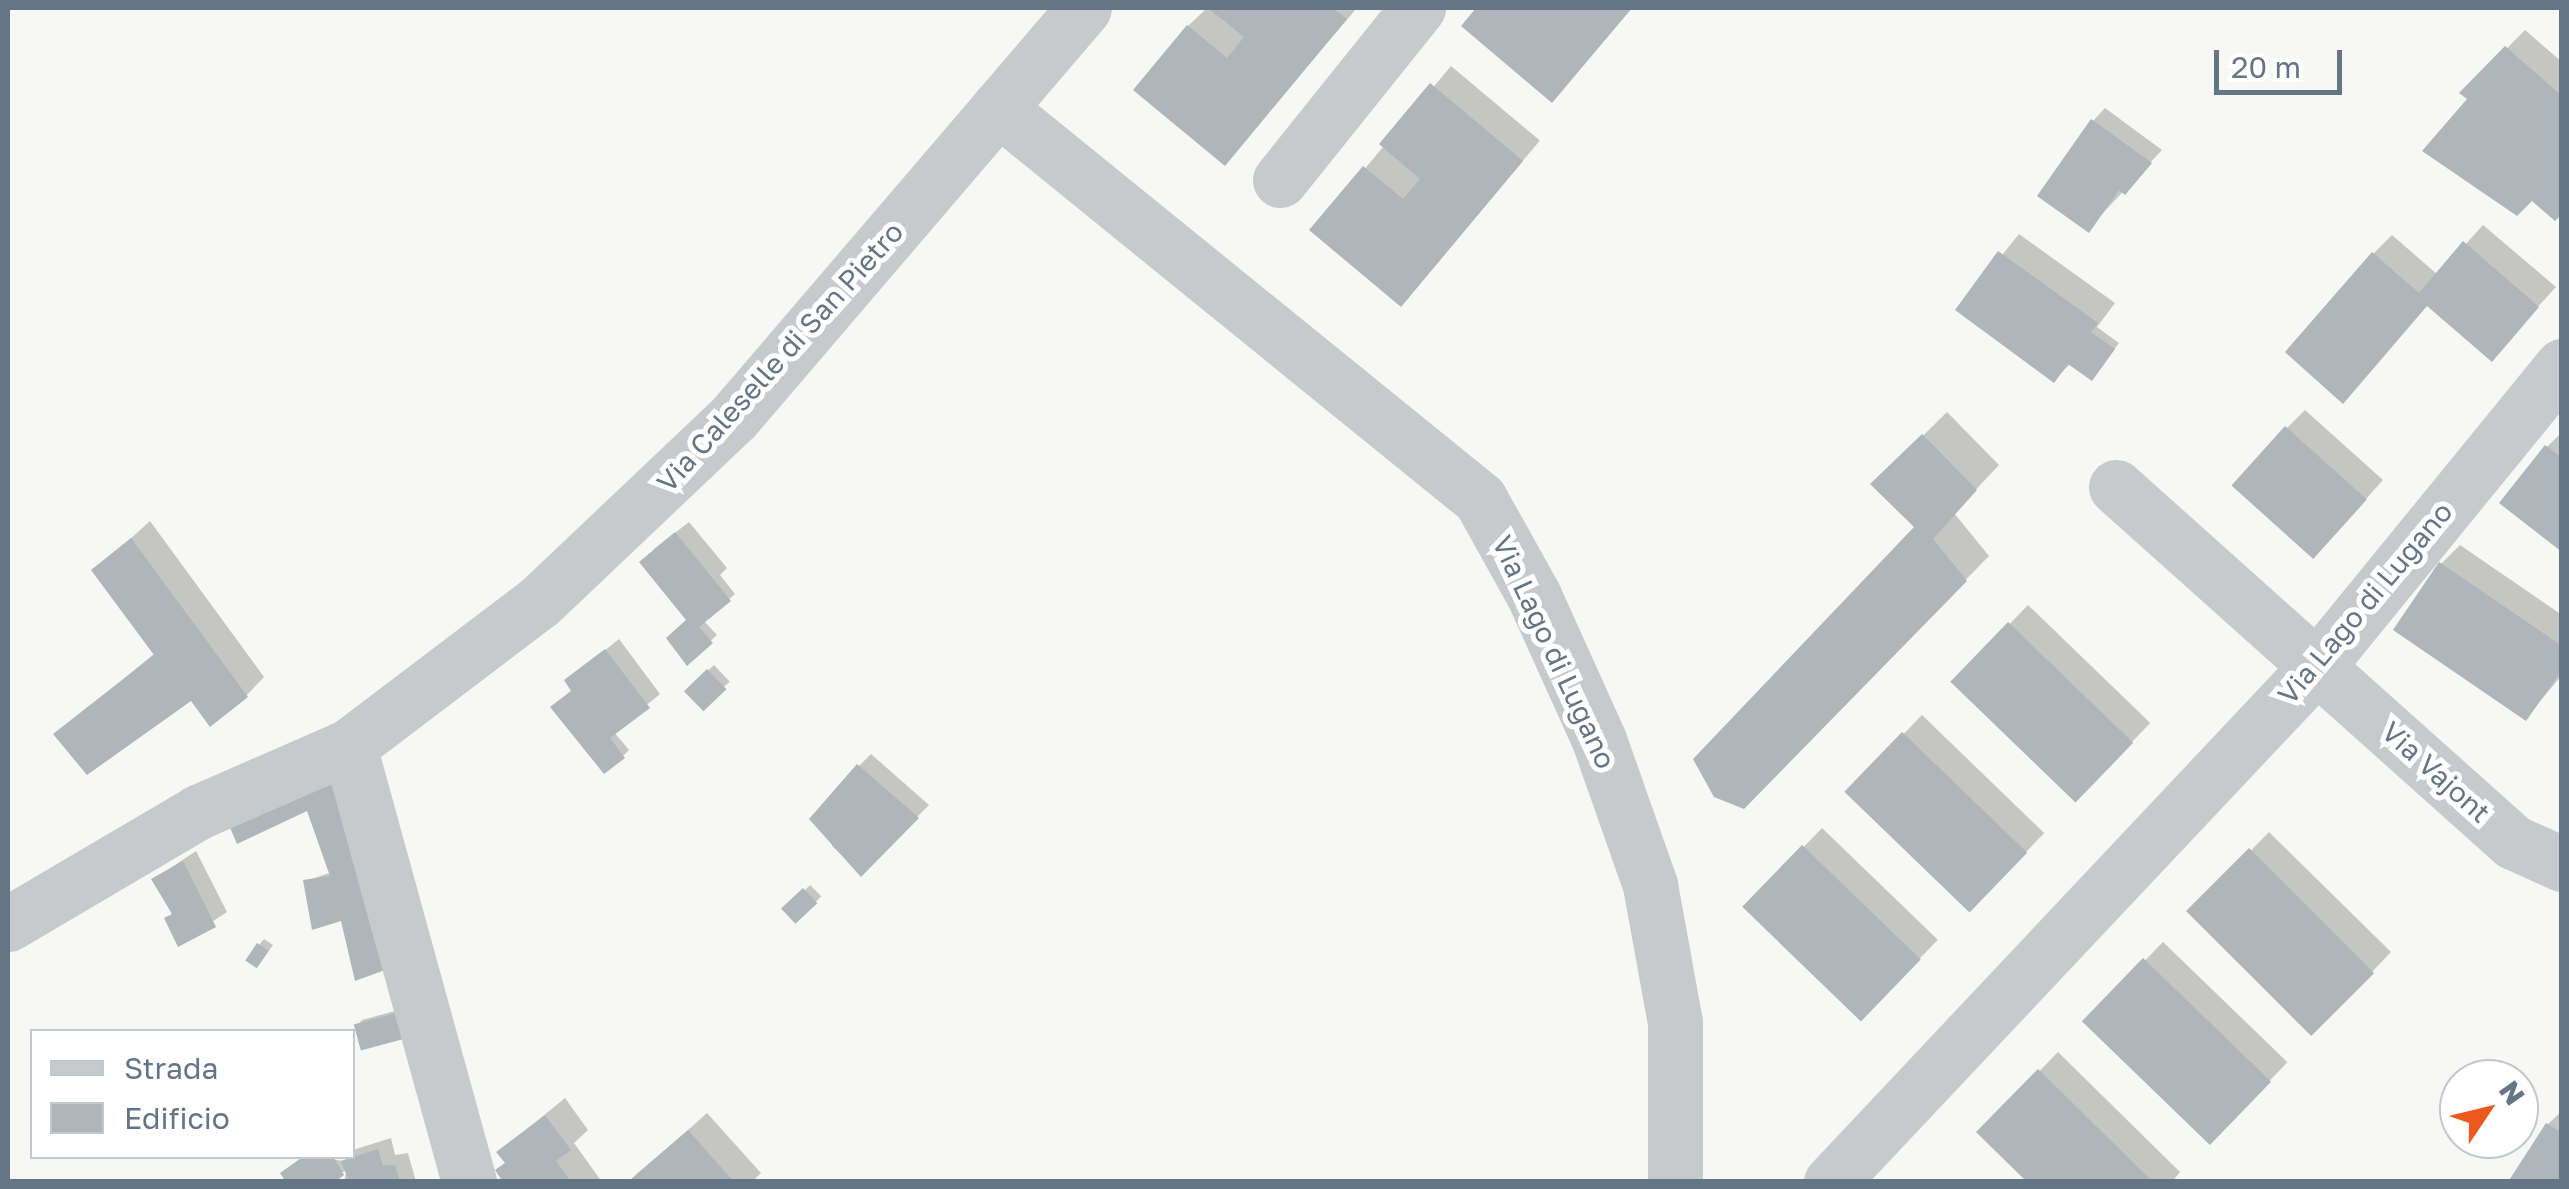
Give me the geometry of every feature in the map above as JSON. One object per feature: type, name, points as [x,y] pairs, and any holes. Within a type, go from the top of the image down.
[{"type":"street","name":"Via Caleselle di San Pietro","points":[[8,924],[198,812],[349,746],[539,602],[644,508],[734,417],[1084,8]]},
{"type":"street","points":[[1280,180],[1418,8]]},
{"type":"street","name":"Via Lago di Lugano","points":[[998,108],[1480,499],[1534,596],[1599,740],[1650,885],[1675,1022],[1674,1182]]},
{"type":"street","name":"Via Lago di Lugano","points":[[1831,1182],[2318,666],[2562,366]]},
{"type":"street","name":"Via Vajont","points":[[2116,488],[2514,842],[2562,864]]},
{"type":"street","points":[[349,746],[469,1182]]},
{"type":"building","points":[[1208,8],[1333,8],[1347,19],[1225,166],[1133,90],[1187,25],[1227,58],[1244,37]]},
{"type":"building","points":[[1476,8],[1632,8],[1552,103],[1461,26]]},
{"type":"building","points":[[2505,46],[2562,96],[2562,214],[2555,221],[2532,201],[2517,216],[2422,151],[2467,99],[2459,93]]},
{"type":"building","points":[[1430,83],[1523,161],[1401,307],[1309,230],[1363,166],[1403,199],[1420,179],[1379,144]]},
{"type":"building","points":[[2091,119],[2152,163],[2125,195],[2119,190],[2089,233],[2037,196]]},
{"type":"building","points":[[2463,241],[2539,307],[2492,362],[2427,306],[2343,404],[2285,352],[2372,252],[2419,293]]},
{"type":"building","points":[[1998,251],[2098,323],[2091,332],[2115,349],[2092,381],[2068,364],[2054,383],[1955,310]]},
{"type":"building","points":[[2285,426],[2367,500],[2313,559],[2231,485]]},
{"type":"building","points":[[1922,434],[1977,490],[1933,539],[1967,581],[1744,809],[1714,797],[1693,759],[1914,527],[1870,484]]},
{"type":"building","points":[[2545,445],[2562,458],[2562,552],[2499,503]]},
{"type":"building","points":[[675,532],[731,601],[699,627],[713,643],[687,666],[666,638],[686,620],[639,562]]},
{"type":"building","points":[[131,538],[248,697],[210,727],[191,701],[87,775],[53,734],[154,655],[91,570]]},
{"type":"building","points":[[2439,562],[2562,646],[2562,670],[2526,721],[2393,630]]},
{"type":"building","points":[[2008,622],[2133,743],[2076,803],[1950,682]]},
{"type":"building","points":[[605,649],[650,708],[610,738],[625,758],[604,774],[550,707],[571,691],[564,680]]},
{"type":"building","points":[[707,669],[726,689],[703,711],[684,691]]},
{"type":"building","points":[[1902,732],[2027,853],[1970,913],[1844,792]]},
{"type":"building","points":[[335,761],[396,966],[355,981],[341,921],[312,930],[303,880],[330,876],[307,811],[237,844],[224,813]]},
{"type":"building","points":[[857,764],[919,818],[861,877],[809,819]]},
{"type":"building","points":[[1802,845],[1921,960],[1861,1021],[1742,907]]},
{"type":"building","points":[[2249,848],[2374,973],[2311,1036],[2186,911]]},
{"type":"building","points":[[183,861],[216,927],[178,947],[164,918],[172,914],[151,879]]},
{"type":"building","points":[[803,888],[817,903],[795,924],[781,908]]},
{"type":"building","points":[[257,943],[269,951],[257,968],[245,960]]},
{"type":"building","points":[[2143,958],[2271,1082],[2210,1145],[2082,1021]]},
{"type":"building","points":[[404,1011],[411,1037],[361,1051],[354,1024]]},
{"type":"building","points":[[2038,1069],[2153,1182],[2027,1182],[1976,1132]]},
{"type":"building","points":[[545,1115],[571,1150],[556,1161],[571,1182],[503,1182],[495,1170],[505,1163],[496,1152]]},
{"type":"building","points":[[2546,1123],[2562,1133],[2562,1182],[2508,1182],[2523,1159],[2539,1159],[2539,1134]]},
{"type":"building","points":[[688,1130],[734,1182],[628,1182],[639,1172]]},
{"type":"building","points":[[378,1149],[383,1166],[395,1165],[400,1182],[349,1182],[341,1161]]},
{"type":"building","points":[[300,1159],[335,1159],[344,1175],[335,1182],[286,1182],[280,1173]]}]
